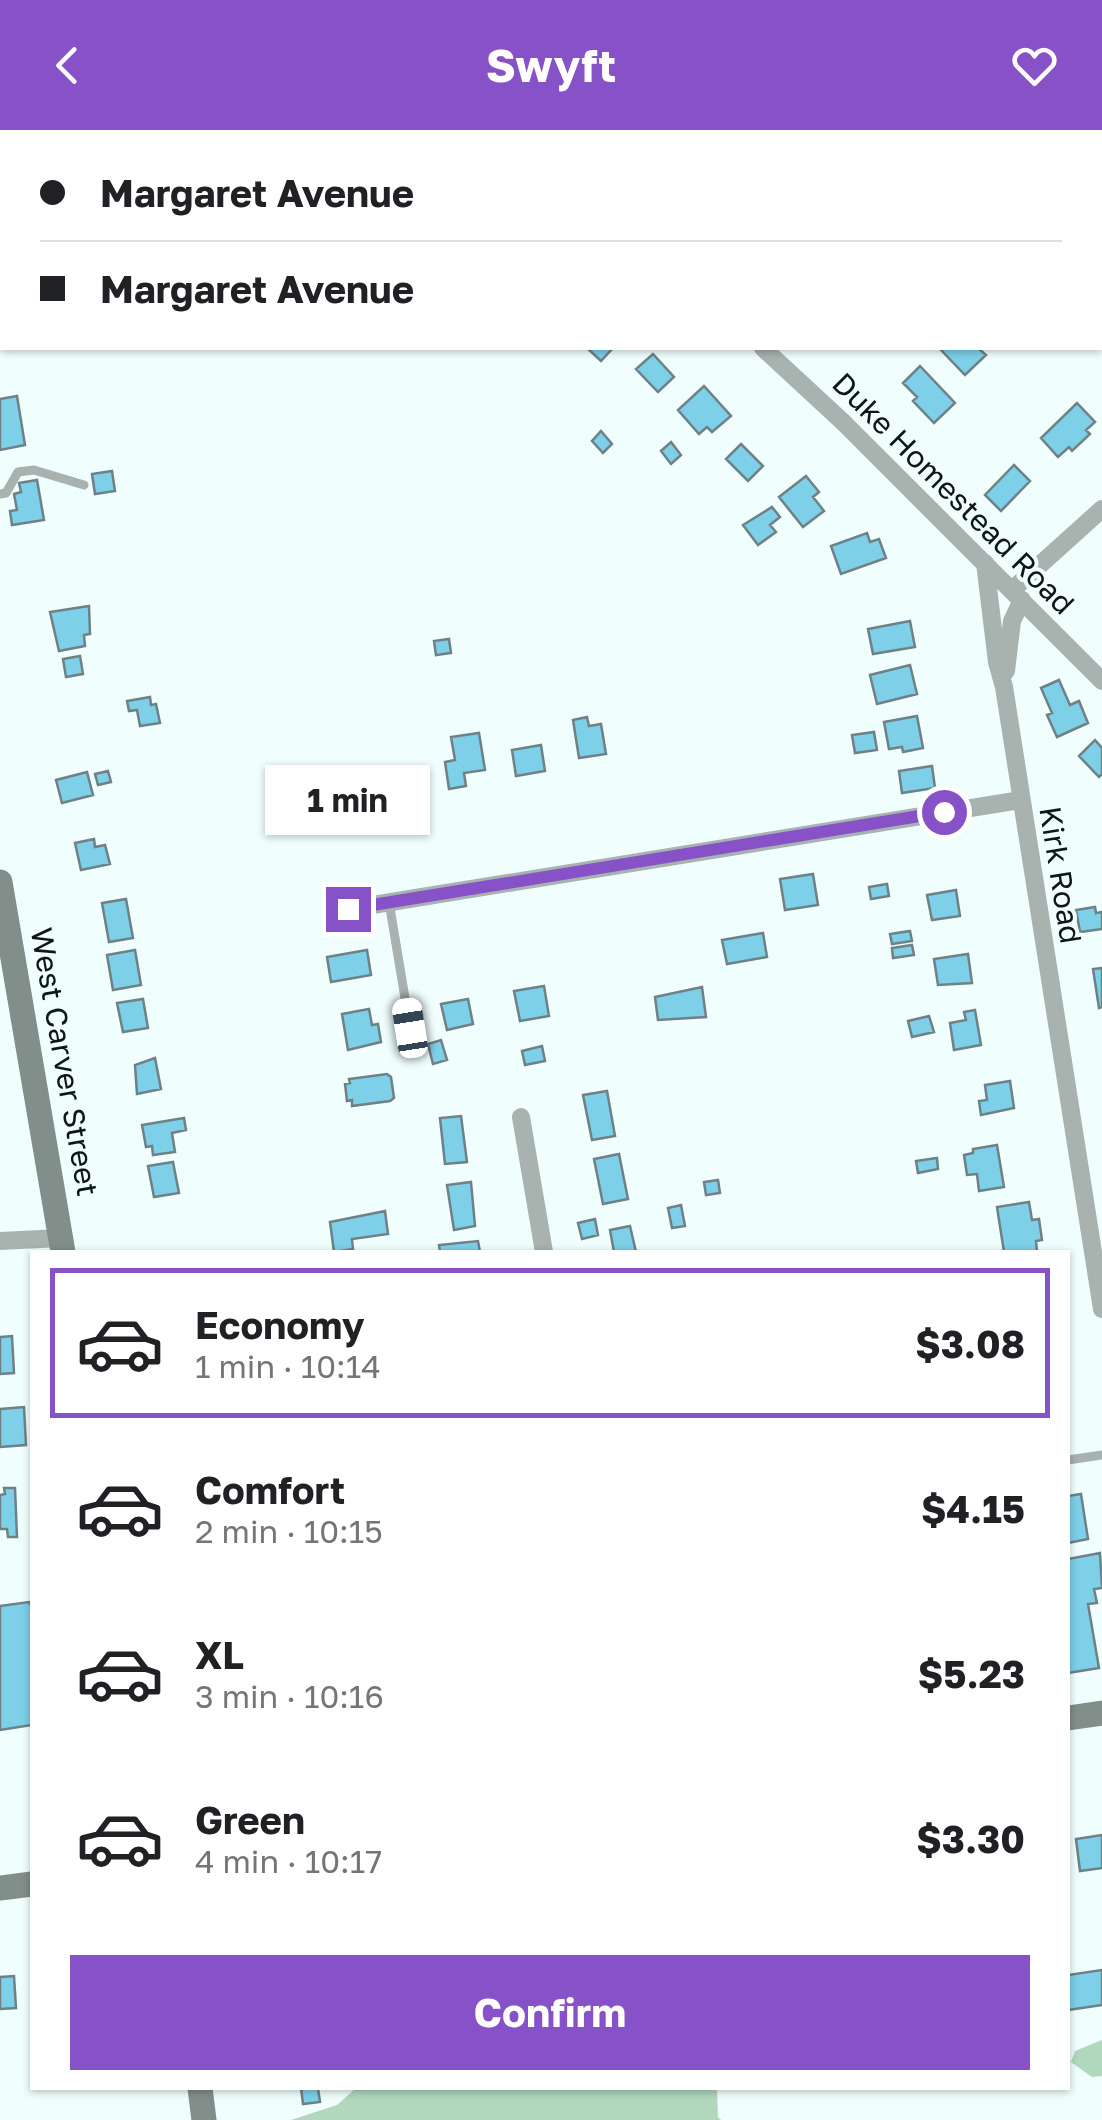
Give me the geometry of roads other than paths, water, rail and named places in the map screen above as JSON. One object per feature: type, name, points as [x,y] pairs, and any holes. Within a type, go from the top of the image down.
[{"type":"street","name":"Duke Homestead Road","points":[[765,350],[1102,681]]},
{"type":"street","points":[[1017,595],[1102,508]]},
{"type":"street","name":"Kirk Road","points":[[985,563],[997,662],[1004,686],[1102,1309]]},
{"type":"street","name":"Kirk Road","points":[[1004,686],[1017,595]]},
{"type":"street","points":[[348,909],[1020,800]]},
{"type":"street","name":"West Carver Street","points":[[0,882],[62,1245]]},
{"type":"street","points":[[521,1117],[544,1250]]},
{"type":"street","points":[[0,1241],[62,1245]]},
{"type":"street","points":[[1070,1718],[1102,1713]]},
{"type":"street","points":[[0,1888],[30,1884]]},
{"type":"street","points":[[200,2090],[204,2120]]},
{"type":"lane","points":[[0,494],[6,493],[18,472],[34,470],[84,485]]},
{"type":"lane","points":[[389,902],[410,1028]]},
{"type":"lane","points":[[1070,1460],[1102,1455]]}]
